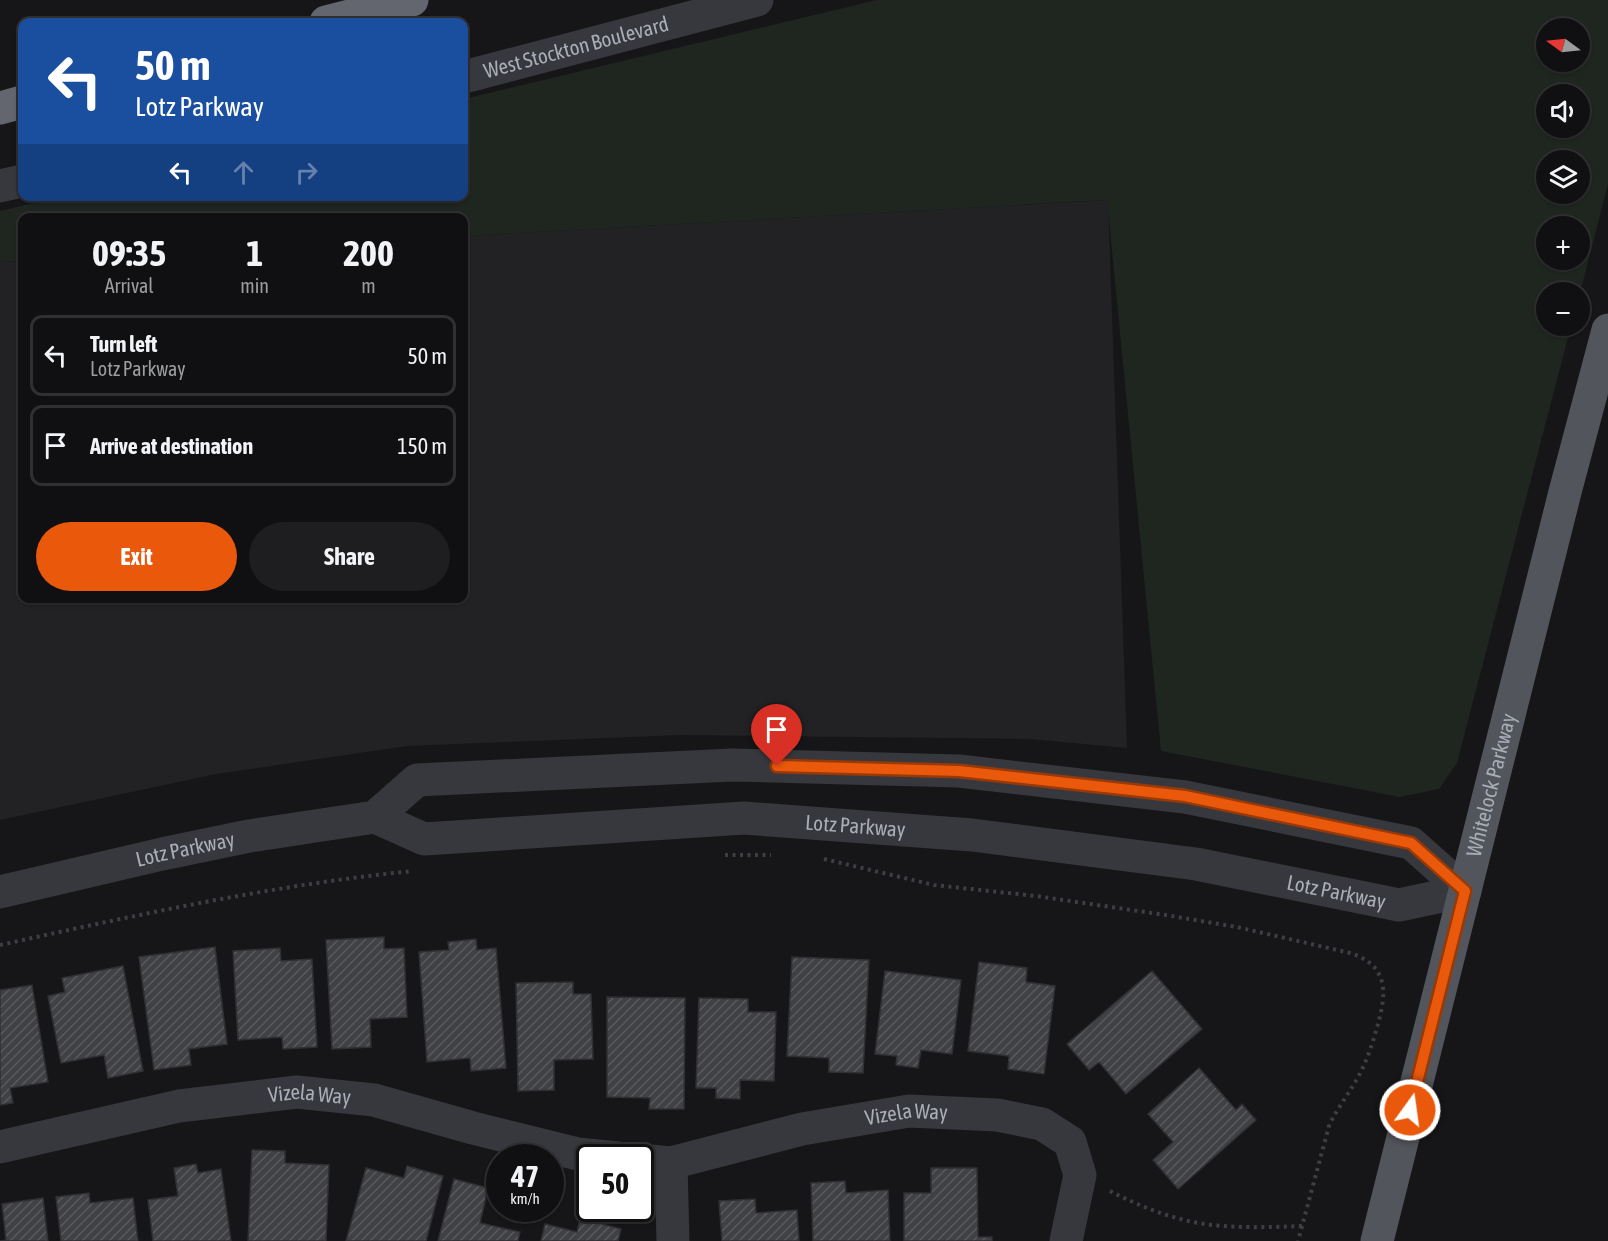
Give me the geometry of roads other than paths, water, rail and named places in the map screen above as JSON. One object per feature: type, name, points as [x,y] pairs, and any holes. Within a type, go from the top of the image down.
[{"type":"highway","points":[[342,18],[412,0]]},
{"type":"highway","points":[[0,108],[18,103]]},
{"type":"main road","name":"Whitelock Parkway","points":[[1377,1241],[1608,334]]},
{"type":"street","name":"West Stockton Boulevard","points":[[468,76],[758,0]]},
{"type":"street","points":[[0,186],[18,182]]},
{"type":"street","points":[[375,817],[417,780],[732,765],[959,771],[1185,796],[1411,843],[1465,891]]},
{"type":"street","name":"Lotz Parkway","points":[[0,892],[249,836],[375,817],[424,840],[744,818],[972,835],[1196,864],[1399,905],[1465,891]]},
{"type":"street","name":"Vizela Way","points":[[0,1147],[179,1106],[297,1092],[374,1100],[576,1154]]},
{"type":"street","name":"Vizela Way","points":[[656,1162],[802,1129],[909,1111],[997,1115],[1042,1124],[1070,1142],[1080,1175],[1066,1241]]},
{"type":"street","points":[[656,1162],[674,1241]]}]
